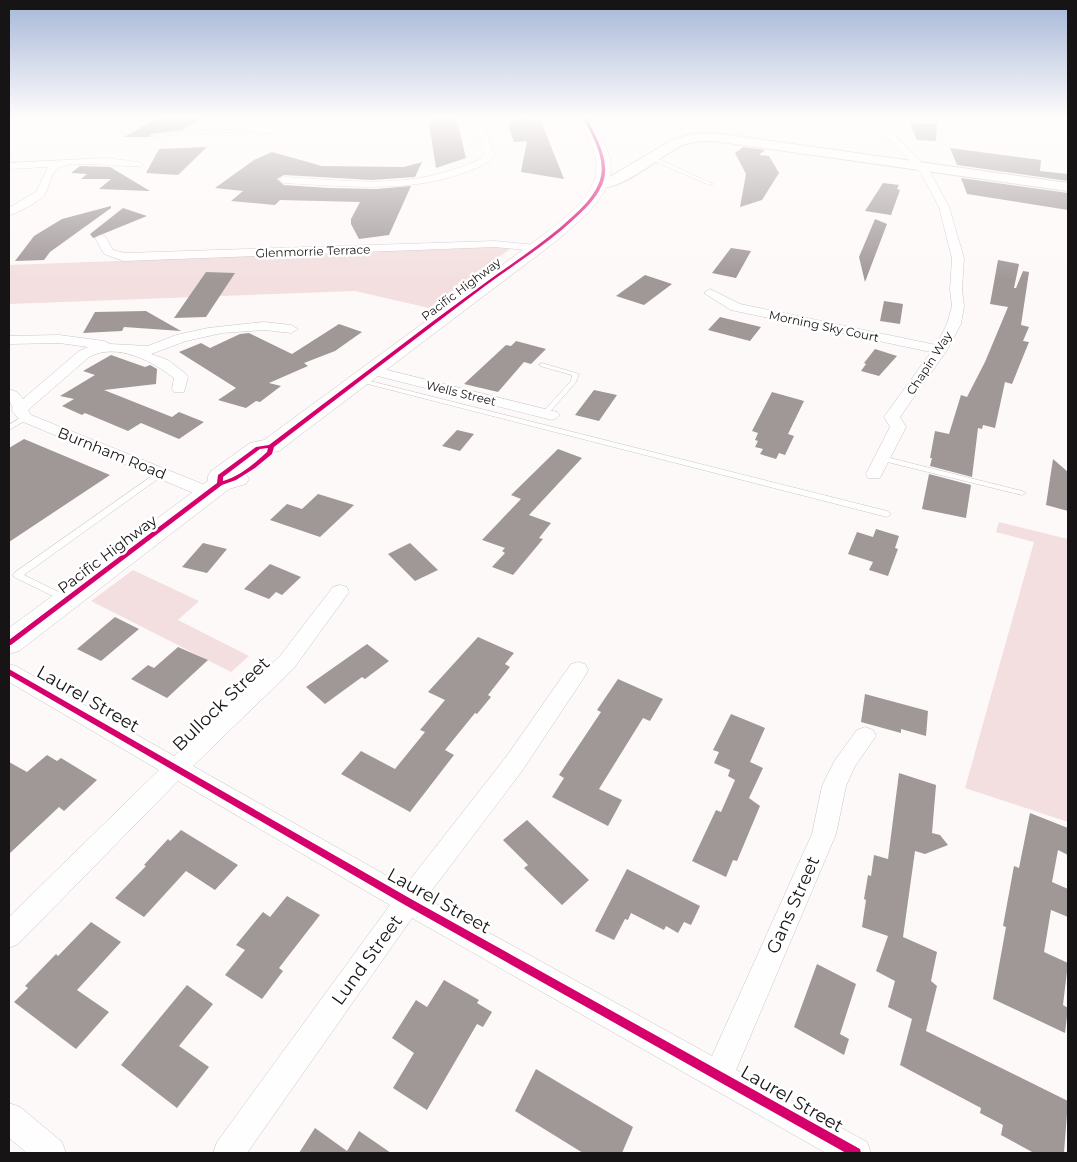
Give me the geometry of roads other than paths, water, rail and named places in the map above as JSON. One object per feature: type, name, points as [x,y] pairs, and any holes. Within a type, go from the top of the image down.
[{"type":"main road","name":"Pacific Highway","points":[[9,643],[214,489],[235,480],[243,474],[270,453],[271,446],[535,248],[582,209],[594,195],[603,176],[603,171]]},
{"type":"street","points":[[9,212],[44,190],[50,171]]},
{"type":"street","points":[[284,180],[387,185],[418,183],[447,177],[462,171]]},
{"type":"street","points":[[600,184],[613,181],[630,171]]},
{"type":"street","name":"Chapin Way","points":[[874,474],[898,427],[892,418],[940,350],[954,324],[958,306],[956,290],[958,258],[944,207],[923,171]]},
{"type":"street","points":[[957,171],[1068,187]]},
{"type":"street","name":"Glenmorrie Terrace","points":[[101,238],[108,252],[124,257],[495,244],[535,248]]},
{"type":"street","name":"Morning Sky Court","points":[[710,293],[736,307],[940,350]]},
{"type":"street","points":[[9,393],[14,396],[18,413],[88,352],[100,348],[153,349],[192,335],[231,328],[262,326],[291,329]]},
{"type":"street","points":[[9,340],[36,338],[66,339],[98,343],[128,350],[163,364],[181,377],[179,389]]},
{"type":"street","name":"Wells Street","points":[[364,375],[549,414]]},
{"type":"street","name":"Burnham Road","points":[[18,413],[162,473],[214,489]]},
{"type":"street","name":"Bullock Street","points":[[9,936],[177,767],[287,662],[340,592]]},
{"type":"street","name":"Lund Street","points":[[228,1153],[408,902],[514,764],[578,670]]},
{"type":"street","name":"Laurel Street","points":[[9,672],[177,767],[408,902],[856,1153]]},
{"type":"street","name":"Gans Street","points":[[719,1075],[824,834],[834,786],[846,760],[865,736]]},
{"type":"street","points":[[9,1118],[51,1153]]},
{"type":"lane","points":[[676,171],[711,184]]},
{"type":"lane","points":[[542,365],[576,374],[574,381],[549,414]]},
{"type":"lane","points":[[364,375],[887,514]]},
{"type":"lane","points":[[9,428],[18,413]]},
{"type":"lane","points":[[882,458],[1022,493]]},
{"type":"lane","points":[[13,577],[162,473]]},
{"type":"lane","points":[[13,577],[66,600]]}]
